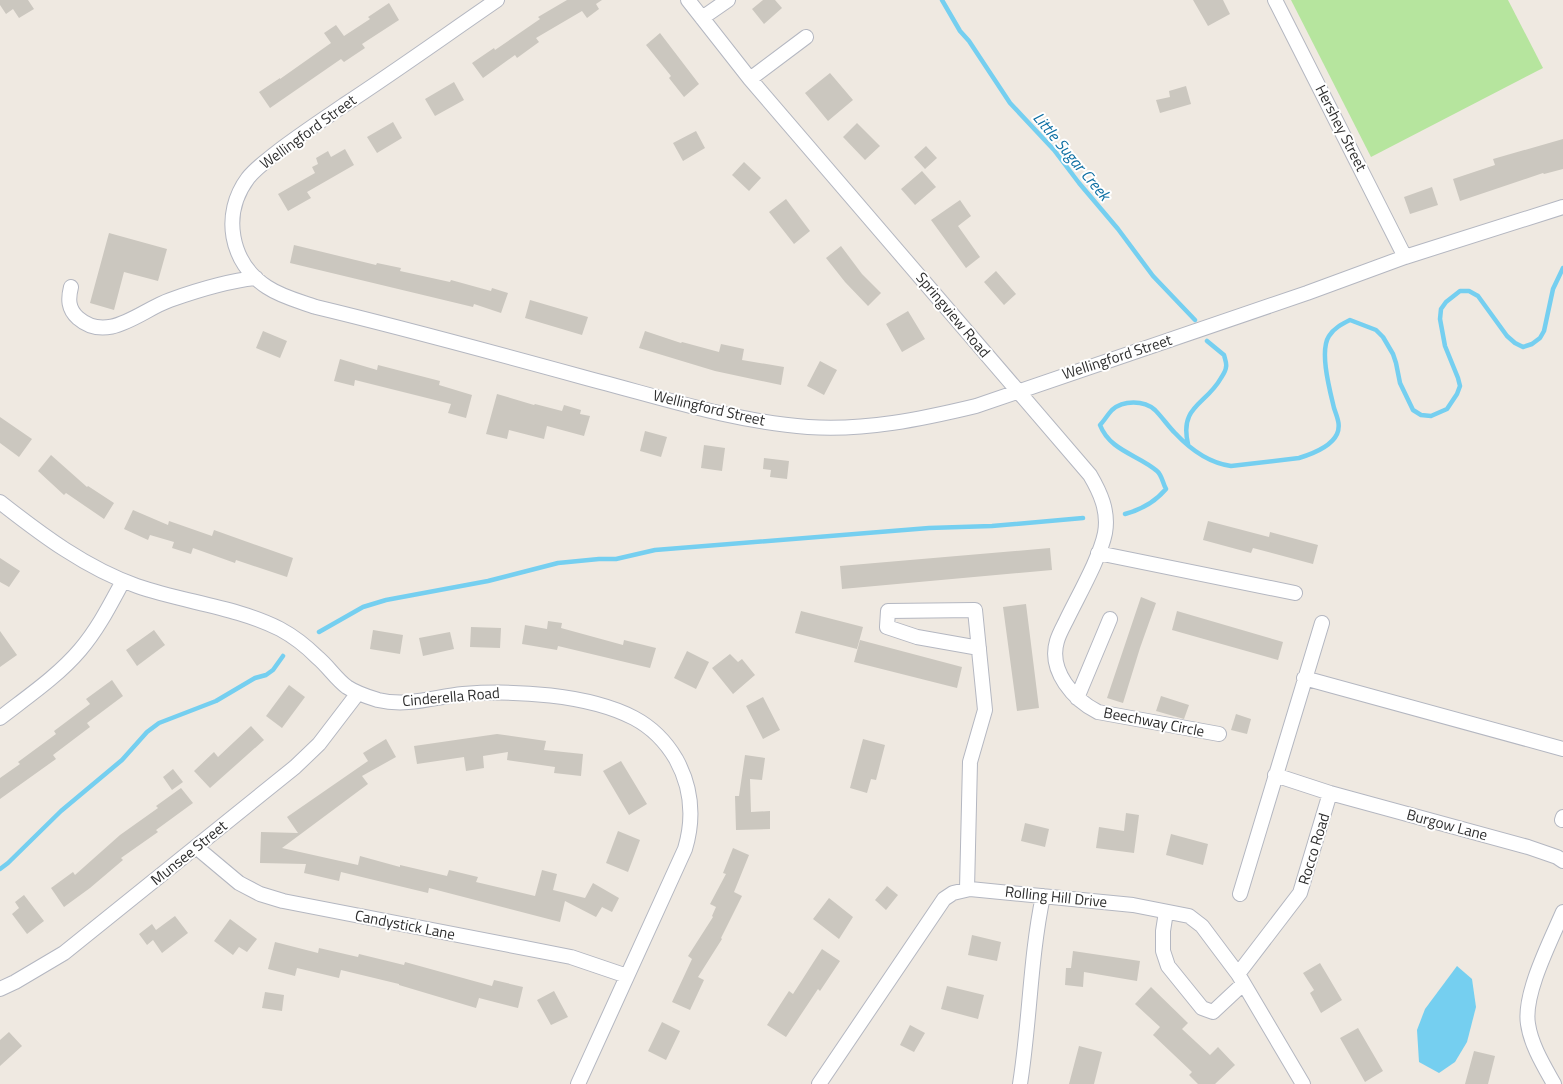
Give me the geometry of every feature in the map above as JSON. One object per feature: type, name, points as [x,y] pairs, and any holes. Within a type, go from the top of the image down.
[{"type":"street","name":"Wellingford Street","points":[[497,0],[296,138],[257,168],[248,178],[234,204],[231,222],[233,240],[239,257],[250,272],[265,286],[283,297],[316,307],[694,407],[766,422],[808,427],[837,427],[881,424],[933,416],[976,406],[1307,293],[1405,257],[1563,207]]},
{"type":"street","name":"Springview Road","points":[[688,0],[750,79],[1090,474],[1098,489],[1106,516],[1105,533],[1098,553],[1056,642],[1056,661]]},
{"type":"street","points":[[702,18],[728,0]]},
{"type":"street","name":"Hershey Street","points":[[1275,0],[1405,257]]},
{"type":"street","points":[[750,79],[806,36]]},
{"type":"street","points":[[71,287],[69,305],[73,314],[86,324],[102,328],[121,324],[169,300],[233,282],[256,278]]},
{"type":"street","name":"Cinderella Road","points":[[0,502],[69,553],[123,581],[162,594],[256,619],[280,629],[317,657],[338,680],[358,693],[379,700],[400,703],[421,702],[460,694],[494,692],[560,697],[618,711],[642,723],[659,737],[671,751],[682,770],[690,801],[691,817],[684,850],[578,1084]]},
{"type":"street","points":[[1098,553],[1295,593]]},
{"type":"street","points":[[0,718],[59,671],[79,652],[100,624],[123,581]]},
{"type":"street","points":[[967,889],[970,762],[986,710],[975,610],[888,611],[887,627],[917,636],[979,648]]},
{"type":"street","points":[[1077,698],[1110,619]]},
{"type":"street","points":[[1240,894],[1322,623]]},
{"type":"street","name":"Beechway Circle","points":[[1056,661],[1062,680],[1087,707],[1098,712],[1219,734]]},
{"type":"street","points":[[1304,678],[1563,749]]},
{"type":"street","name":"Munsee Street","points":[[0,989],[64,953],[295,767],[319,744],[358,693]]},
{"type":"street","name":"Burgow Lane","points":[[1275,776],[1330,793],[1528,846],[1563,861]]},
{"type":"street","name":"Rocco Road","points":[[1166,912],[1163,931],[1164,951],[1168,966],[1202,1008],[1213,1012],[1241,979],[1300,893],[1330,793]]},
{"type":"street","name":"Candystick Lane","points":[[196,847],[239,883],[260,894],[283,901],[571,957],[627,976]]},
{"type":"street","name":"Rolling Hill Drive","points":[[819,1084],[944,899],[953,893],[967,889],[1133,905],[1188,916],[1202,926],[1241,979],[1303,1084]]},
{"type":"street","points":[[1020,1084],[1026,1048],[1037,925],[1043,896]]},
{"type":"street","points":[[1554,1084],[1534,1043],[1528,1025],[1528,1017],[1530,1000],[1541,962],[1563,912]]},
{"type":"green space","points":[[1291,0],[1508,0],[1543,68],[1371,157]]},
{"type":"water","points":[[1457,966],[1472,979],[1476,1007],[1467,1042],[1455,1062],[1439,1073],[1419,1062],[1417,1030],[1425,1009]]},
{"type":"building","points":[[0,0],[28,0],[34,9],[19,18],[13,9],[6,14],[0,5]]},
{"type":"building","points":[[567,0],[602,0],[596,4],[599,9],[587,18],[582,11],[536,38],[539,42],[517,58],[515,55],[483,78],[472,63],[494,48],[495,50],[540,19],[538,17]]},
{"type":"building","points":[[763,0],[775,0],[782,8],[764,24],[752,9]]},
{"type":"building","points":[[1193,0],[1223,0],[1230,14],[1208,26]]},
{"type":"building","points":[[389,3],[399,20],[362,44],[365,48],[344,62],[341,59],[270,108],[259,92],[331,43],[324,33],[336,25],[344,36],[370,19],[368,17]]},
{"type":"building","points":[[660,33],[699,84],[684,97],[669,78],[671,76],[646,45]]},
{"type":"building","points":[[830,73],[853,100],[828,121],[805,93]]},
{"type":"building","points":[[454,82],[464,100],[435,116],[425,99]]},
{"type":"building","points":[[1186,86],[1191,104],[1160,113],[1156,100],[1170,97],[1169,91]]},
{"type":"building","points":[[393,122],[402,138],[377,153],[367,137]]},
{"type":"building","points":[[857,123],[880,146],[865,160],[843,137]]},
{"type":"building","points":[[696,131],[705,148],[683,161],[673,143]]},
{"type":"building","points":[[1563,139],[1563,169],[1543,173],[1460,201],[1453,179],[1495,165],[1493,159]]},
{"type":"building","points":[[926,146],[937,158],[925,169],[914,157]]},
{"type":"building","points":[[345,149],[354,165],[307,192],[311,198],[288,211],[278,194],[315,173],[312,167],[318,164],[316,158],[328,151],[331,157]]},
{"type":"building","points":[[744,162],[761,178],[749,191],[732,175]]},
{"type":"building","points":[[922,171],[936,187],[915,205],[901,189]]},
{"type":"building","points":[[1432,187],[1438,205],[1410,214],[1404,197]]},
{"type":"building","points":[[786,199],[810,231],[794,244],[769,212]]},
{"type":"building","points":[[960,200],[971,216],[958,226],[980,257],[966,268],[931,220]]},
{"type":"building","points":[[109,233],[167,249],[158,281],[124,272],[114,310],[90,303]]},
{"type":"building","points":[[294,245],[376,265],[377,263],[401,268],[400,271],[450,282],[451,280],[491,291],[492,288],[508,293],[501,313],[474,304],[473,307],[290,263]]},
{"type":"building","points":[[841,246],[862,274],[881,293],[868,306],[845,282],[826,258]]},
{"type":"building","points":[[996,271],[1016,294],[1004,305],[984,282]]},
{"type":"building","points":[[530,300],[588,317],[582,335],[525,318]]},
{"type":"building","points":[[908,311],[925,339],[902,352],[886,324]]},
{"type":"building","points":[[263,331],[287,341],[280,358],[256,348]]},
{"type":"building","points":[[645,331],[681,343],[719,352],[721,344],[744,349],[742,360],[784,367],[781,385],[715,371],[639,348]]},
{"type":"building","points":[[340,359],[377,370],[378,365],[440,381],[439,385],[472,395],[466,418],[448,413],[451,404],[355,380],[354,386],[334,381]]},
{"type":"building","points":[[820,361],[837,370],[824,395],[807,386]]},
{"type":"building","points":[[497,394],[562,411],[564,405],[581,410],[580,414],[590,416],[584,436],[547,426],[544,439],[509,430],[507,439],[486,434]]},
{"type":"building","points":[[0,417],[32,439],[19,457],[0,443]]},
{"type":"building","points":[[645,431],[667,437],[661,457],[640,451]]},
{"type":"building","points":[[704,445],[725,448],[722,471],[701,468]]},
{"type":"building","points":[[51,455],[87,487],[114,503],[104,519],[66,493],[64,495],[38,471]]},
{"type":"building","points":[[764,458],[789,461],[787,479],[770,477],[771,470],[763,469]]},
{"type":"building","points":[[133,510],[168,525],[169,521],[212,536],[214,530],[293,558],[287,577],[236,560],[235,563],[193,548],[191,554],[172,548],[174,542],[150,535],[148,540],[124,529]]},
{"type":"building","points":[[1208,521],[1269,537],[1270,532],[1318,545],[1313,564],[1253,548],[1251,553],[1203,540]]},
{"type":"building","points":[[1050,548],[1052,570],[842,589],[840,566]]},
{"type":"building","points":[[0,558],[20,571],[9,587],[0,582]]},
{"type":"building","points":[[1141,597],[1156,603],[1123,703],[1107,698]]},
{"type":"building","points":[[1026,604],[1039,708],[1017,711],[1003,607]]},
{"type":"building","points":[[801,611],[863,627],[857,649],[795,633]]},
{"type":"building","points":[[1177,611],[1283,642],[1278,660],[1172,630]]},
{"type":"building","points":[[548,621],[562,623],[561,628],[623,645],[624,640],[656,648],[650,668],[558,646],[557,650],[522,644],[525,625],[547,629]]},
{"type":"building","points":[[471,627],[501,628],[500,648],[470,647]]},
{"type":"building","points":[[154,630],[165,645],[137,666],[126,650]]},
{"type":"building","points":[[373,630],[403,635],[400,654],[370,649]]},
{"type":"building","points":[[0,631],[17,655],[0,667]]},
{"type":"building","points":[[450,632],[454,649],[423,656],[419,638]]},
{"type":"building","points":[[860,640],[962,667],[957,688],[854,662]]},
{"type":"building","points":[[687,651],[709,662],[696,689],[674,678]]},
{"type":"building","points":[[730,654],[738,662],[742,659],[755,675],[733,694],[712,668]]},
{"type":"building","points":[[112,680],[123,696],[87,723],[90,727],[53,755],[56,759],[0,799],[0,778],[56,734],[54,731],[90,704],[86,699]]},
{"type":"building","points":[[289,685],[305,697],[282,728],[266,716]]},
{"type":"building","points":[[1161,696],[1189,705],[1184,719],[1156,711]]},
{"type":"building","points":[[763,697],[780,730],[763,739],[746,706]]},
{"type":"building","points":[[1236,714],[1251,719],[1247,734],[1231,730]]},
{"type":"building","points":[[251,726],[264,740],[210,788],[194,771],[214,752],[218,757]]},
{"type":"building","points":[[497,734],[546,741],[544,750],[583,754],[581,776],[554,773],[555,767],[507,760],[508,752],[483,756],[484,768],[466,771],[464,757],[417,764],[414,746]]},
{"type":"building","points":[[386,739],[396,757],[362,776],[368,784],[282,848],[358,865],[360,856],[400,867],[400,865],[447,876],[449,870],[478,877],[476,882],[535,896],[542,870],[557,874],[553,890],[585,898],[593,883],[619,898],[612,912],[602,907],[596,917],[565,901],[560,922],[429,888],[428,893],[341,872],[339,881],[304,873],[306,864],[260,863],[261,832],[298,833],[287,817],[368,761],[363,753]]},
{"type":"building","points":[[863,739],[885,745],[876,780],[871,779],[867,793],[850,788]]},
{"type":"building","points":[[745,755],[765,758],[762,780],[750,779],[751,812],[770,811],[770,829],[736,830],[735,796],[739,796]]},
{"type":"building","points":[[621,761],[647,804],[629,815],[603,771]]},
{"type":"building","points":[[173,769],[183,782],[172,790],[163,777]]},
{"type":"building","points":[[181,788],[193,803],[156,830],[158,832],[121,858],[123,860],[64,907],[51,888],[73,872],[75,875],[120,835],[158,808],[156,806]]},
{"type":"building","points":[[1126,813],[1139,815],[1134,853],[1096,848],[1099,827],[1124,831]]},
{"type":"building","points":[[1025,823],[1049,829],[1045,847],[1021,841]]},
{"type":"building","points":[[618,831],[640,840],[628,872],[606,863]]},
{"type":"building","points":[[1171,834],[1208,844],[1203,865],[1166,855]]},
{"type":"building","points":[[733,848],[749,855],[734,892],[742,896],[722,939],[698,977],[704,980],[690,1010],[672,1002],[692,959],[688,956],[713,917],[716,907],[710,904],[726,874],[723,873]]},
{"type":"building","points":[[887,886],[898,895],[886,910],[875,900]]},
{"type":"building","points":[[24,895],[44,921],[27,934],[12,914],[19,908],[15,902]]},
{"type":"building","points":[[829,898],[853,917],[839,939],[813,919]]},
{"type":"building","points":[[175,916],[188,933],[162,953],[153,940],[147,945],[139,934],[152,924],[156,930]]},
{"type":"building","points":[[230,919],[257,939],[247,952],[239,947],[233,955],[214,941]]},
{"type":"building","points":[[972,935],[1001,942],[997,961],[968,955]]},
{"type":"building","points":[[275,942],[318,953],[319,948],[358,957],[359,954],[404,965],[405,962],[492,986],[494,980],[523,987],[518,1008],[479,998],[476,1008],[399,984],[341,970],[339,978],[297,968],[295,976],[268,969]]},
{"type":"building","points":[[822,949],[840,961],[820,991],[818,989],[786,1037],[767,1025],[789,991],[793,994]]},
{"type":"building","points":[[1073,951],[1140,961],[1137,981],[1084,972],[1083,987],[1065,985],[1066,968],[1071,968]]},
{"type":"building","points":[[1320,963],[1342,1000],[1321,1013],[1310,993],[1314,990],[1303,973]]},
{"type":"building","points":[[947,986],[984,995],[978,1019],[941,1009]]},
{"type":"building","points":[[1151,987],[1188,1023],[1182,1029],[1210,1055],[1218,1047],[1235,1065],[1215,1084],[1198,1084],[1189,1075],[1192,1072],[1153,1035],[1160,1027],[1135,1004]]},
{"type":"building","points":[[554,991],[568,1017],[551,1025],[537,1000]]},
{"type":"building","points":[[265,992],[284,995],[282,1011],[262,1008]]},
{"type":"building","points":[[662,1022],[680,1031],[666,1060],[648,1051]]},
{"type":"building","points":[[910,1025],[925,1033],[914,1052],[900,1045]]},
{"type":"building","points":[[1358,1028],[1383,1071],[1365,1082],[1340,1038]]},
{"type":"building","points":[[9,1032],[22,1046],[0,1066],[0,1040]]},
{"type":"building","points":[[1079,1046],[1102,1052],[1094,1084],[1069,1084]]},
{"type":"building","points":[[1474,1051],[1495,1056],[1488,1084],[1465,1084]]},
{"type":"waterway","name":"Little Sugar Creek","points":[[942,0],[960,31],[969,41],[1010,103],[1054,150],[1118,229],[1153,276],[1195,320]]},
{"type":"waterway","name":"Little Sugar Creek","points":[[1125,514],[1147,505],[1166,489],[1157,471],[1118,447],[1105,434],[1100,425],[1110,412],[1122,404],[1134,402],[1145,404],[1155,410],[1181,439],[1194,450],[1215,462],[1231,466],[1299,458],[1326,446],[1334,439],[1338,431],[1338,421],[1332,401],[1325,361],[1326,343],[1329,336],[1338,326],[1350,320],[1376,330],[1383,337],[1393,354],[1400,383],[1413,410],[1421,415],[1431,416],[1447,409],[1460,386],[1445,346],[1440,319],[1441,309],[1446,302],[1460,291],[1469,291],[1478,296],[1507,336],[1523,347],[1532,344],[1540,338],[1544,331],[1553,289],[1563,268]]},
{"type":"waterway","name":"Little Sugar Creek","points":[[1188,444],[1187,421],[1196,407],[1215,387],[1226,368],[1224,355],[1207,341]]},
{"type":"waterway","points":[[319,632],[363,607],[386,600],[488,581],[558,563],[616,559],[655,550],[929,528],[992,526],[1083,518]]},
{"type":"waterway","points":[[0,869],[61,811],[122,760],[147,732],[159,723],[216,701],[255,678],[266,675],[273,670],[283,656]]}]
